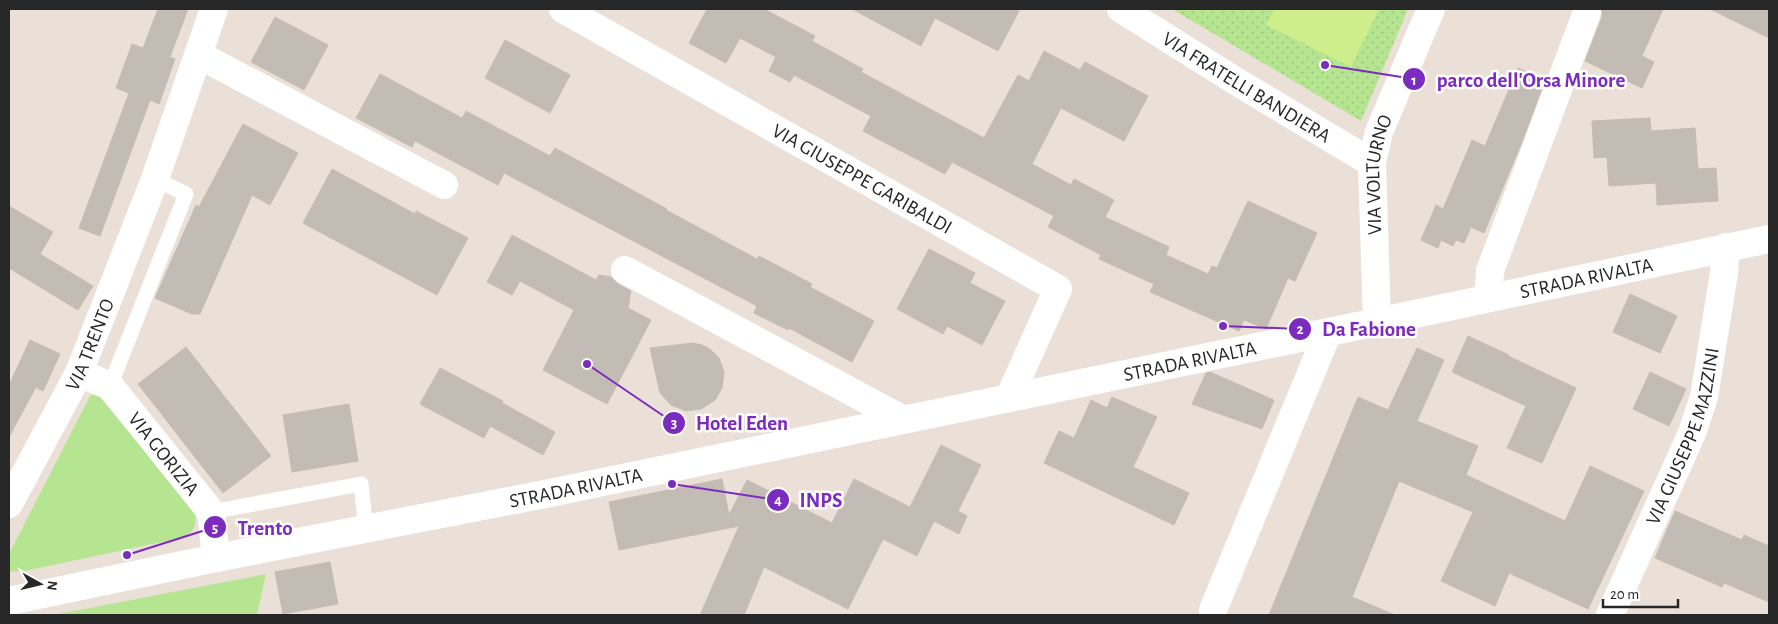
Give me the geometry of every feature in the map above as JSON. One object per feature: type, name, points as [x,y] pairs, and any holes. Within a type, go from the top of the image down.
[{"type":"street","name":"VIA TRENTO","points":[[9,504],[79,372],[155,179],[214,9]]},
{"type":"street","name":"VIA GIUSEPPE GARIBALDI","points":[[563,9],[1058,289],[1009,398]]},
{"type":"street","name":"VIA FRATELLI BANDIERA","points":[[1121,9],[1372,163]]},
{"type":"street","name":"VIA VOLTURNO","points":[[1377,322],[1372,163],[1379,132],[1432,9]]},
{"type":"street","points":[[1488,298],[1490,271],[1587,12]]},
{"type":"street","points":[[199,55],[444,185]]},
{"type":"street","name":"STRADA RIVALTA","points":[[9,601],[1009,398],[1769,239]]},
{"type":"street","name":"VIA GIUSEPPE MAZZINI","points":[[1610,615],[1692,433],[1704,397],[1724,273],[1726,247]]},
{"type":"street","points":[[625,270],[902,419]]},
{"type":"street","points":[[1214,610],[1328,332]]},
{"type":"street","name":"VIA GORIZIA","points":[[79,372],[110,386],[211,512],[216,558]]},
{"type":"lane","name":"VIA TRENTO","points":[[110,386],[186,194],[155,179]]},
{"type":"lane","points":[[211,512],[361,484],[366,529]]},
{"type":"green space","points":[[1172,9],[1408,9],[1361,121]]},
{"type":"green space","points":[[1274,9],[1379,9],[1351,67],[1266,25]]},
{"type":"green space","points":[[95,394],[99,396],[195,512],[194,528],[180,538],[20,572],[10,571],[9,554],[90,396]]},
{"type":"green space","points":[[266,574],[257,615],[53,615]]},
{"type":"building","points":[[158,9],[188,9],[170,57],[175,59],[159,104],[150,100],[100,236],[79,228],[129,93],[116,88],[132,44],[143,48]]},
{"type":"building","points":[[707,9],[764,9],[815,36],[812,41],[863,69],[861,72],[984,138],[1018,75],[1029,81],[1044,51],[1080,70],[1085,62],[1148,96],[1124,141],[1061,108],[1032,164],[1071,185],[1074,179],[1114,200],[1105,217],[1169,247],[1166,255],[1208,274],[1212,266],[1217,268],[1248,201],[1317,233],[1295,281],[1288,278],[1266,329],[1244,320],[1239,331],[1150,292],[1154,284],[1099,259],[1101,255],[1048,227],[1054,216],[952,162],[945,174],[863,131],[871,116],[794,75],[790,82],[769,71],[776,57],[740,38],[726,63],[689,43]]},
{"type":"building","points":[[852,9],[1020,9],[998,51],[935,18],[921,46]]},
{"type":"building","points":[[1602,9],[1663,9],[1642,56],[1654,62],[1642,88],[1585,61],[1602,17]]},
{"type":"building","points":[[1710,9],[1769,9],[1769,38]]},
{"type":"building","points":[[275,17],[328,45],[304,90],[251,62]]},
{"type":"building","points":[[505,40],[570,75],[550,113],[485,78]]},
{"type":"building","points":[[1518,68],[1545,80],[1522,142],[1484,233],[1471,227],[1464,243],[1456,240],[1453,246],[1441,240],[1438,248],[1421,240],[1436,205],[1443,209],[1472,140],[1485,146]]},
{"type":"building","points":[[380,74],[462,118],[466,111],[550,156],[555,148],[757,259],[759,256],[812,284],[810,287],[874,321],[852,362],[789,328],[788,330],[754,313],[757,306],[504,173],[498,185],[415,141],[412,147],[356,118]]},
{"type":"building","points":[[1650,118],[1651,131],[1695,128],[1698,169],[1716,168],[1718,201],[1657,205],[1656,183],[1609,186],[1607,157],[1594,158],[1592,121]]},
{"type":"building","points":[[243,124],[298,153],[270,205],[252,195],[200,314],[192,314],[155,298],[196,205],[199,207]]},
{"type":"building","points":[[332,169],[415,214],[416,211],[468,238],[437,295],[303,223]]},
{"type":"building","points":[[9,206],[53,232],[40,254],[93,286],[78,310],[9,268]]},
{"type":"building","points":[[512,235],[596,280],[599,275],[611,277],[618,284],[631,291],[628,308],[651,320],[607,404],[543,370],[574,310],[520,281],[512,295],[487,282]]},
{"type":"building","points":[[929,249],[975,273],[970,283],[1005,301],[982,345],[947,326],[943,334],[897,309]]},
{"type":"building","points":[[1630,294],[1677,316],[1660,353],[1613,332]]},
{"type":"building","points":[[1468,336],[1576,388],[1542,463],[1507,448],[1526,406],[1452,372]]},
{"type":"building","points":[[30,340],[60,354],[43,391],[36,387],[9,437],[9,385]]},
{"type":"building","points":[[693,343],[710,349],[719,358],[724,372],[722,388],[715,400],[701,409],[686,411],[671,405],[660,393],[650,348]]},
{"type":"building","points":[[186,347],[271,456],[223,493],[138,384]]},
{"type":"building","points":[[1417,348],[1444,360],[1417,421],[1478,446],[1466,475],[1565,521],[1590,466],[1644,491],[1588,609],[1509,573],[1495,606],[1441,581],[1473,512],[1399,481],[1352,597],[1395,615],[1269,615],[1358,397],[1388,410]]},
{"type":"building","points":[[440,368],[503,401],[502,403],[555,432],[543,455],[490,426],[484,438],[420,404]]},
{"type":"building","points":[[1210,372],[1274,400],[1262,429],[1192,404],[1206,373]]},
{"type":"building","points":[[1650,372],[1686,389],[1669,426],[1633,409]]},
{"type":"building","points":[[1112,397],[1157,417],[1133,467],[1189,493],[1174,525],[1044,463],[1059,431],[1074,438],[1091,400],[1107,408]]},
{"type":"building","points":[[349,404],[358,461],[292,472],[283,415]]},
{"type":"building","points":[[941,445],[981,465],[958,511],[967,516],[959,534],[934,521],[917,556],[883,539],[848,609],[764,567],[744,615],[700,615],[739,526],[619,550],[609,502],[722,479],[729,515],[747,480],[832,523],[854,479],[910,507]]},
{"type":"building","points":[[1675,511],[1742,540],[1744,535],[1769,546],[1769,602],[1724,583],[1722,587],[1655,558]]},
{"type":"building","points":[[330,562],[338,604],[283,614],[275,572]]},
{"type":"place","name":"parco dell'Orsa Minore","points":[[1325,65]]},
{"type":"place","name":"Da Fabione","points":[[1223,326]]},
{"type":"place","name":"Hotel Eden","points":[[587,364]]},
{"type":"place","name":"INPS","points":[[672,484]]},
{"type":"place","name":"Trento","points":[[127,555]]}]
